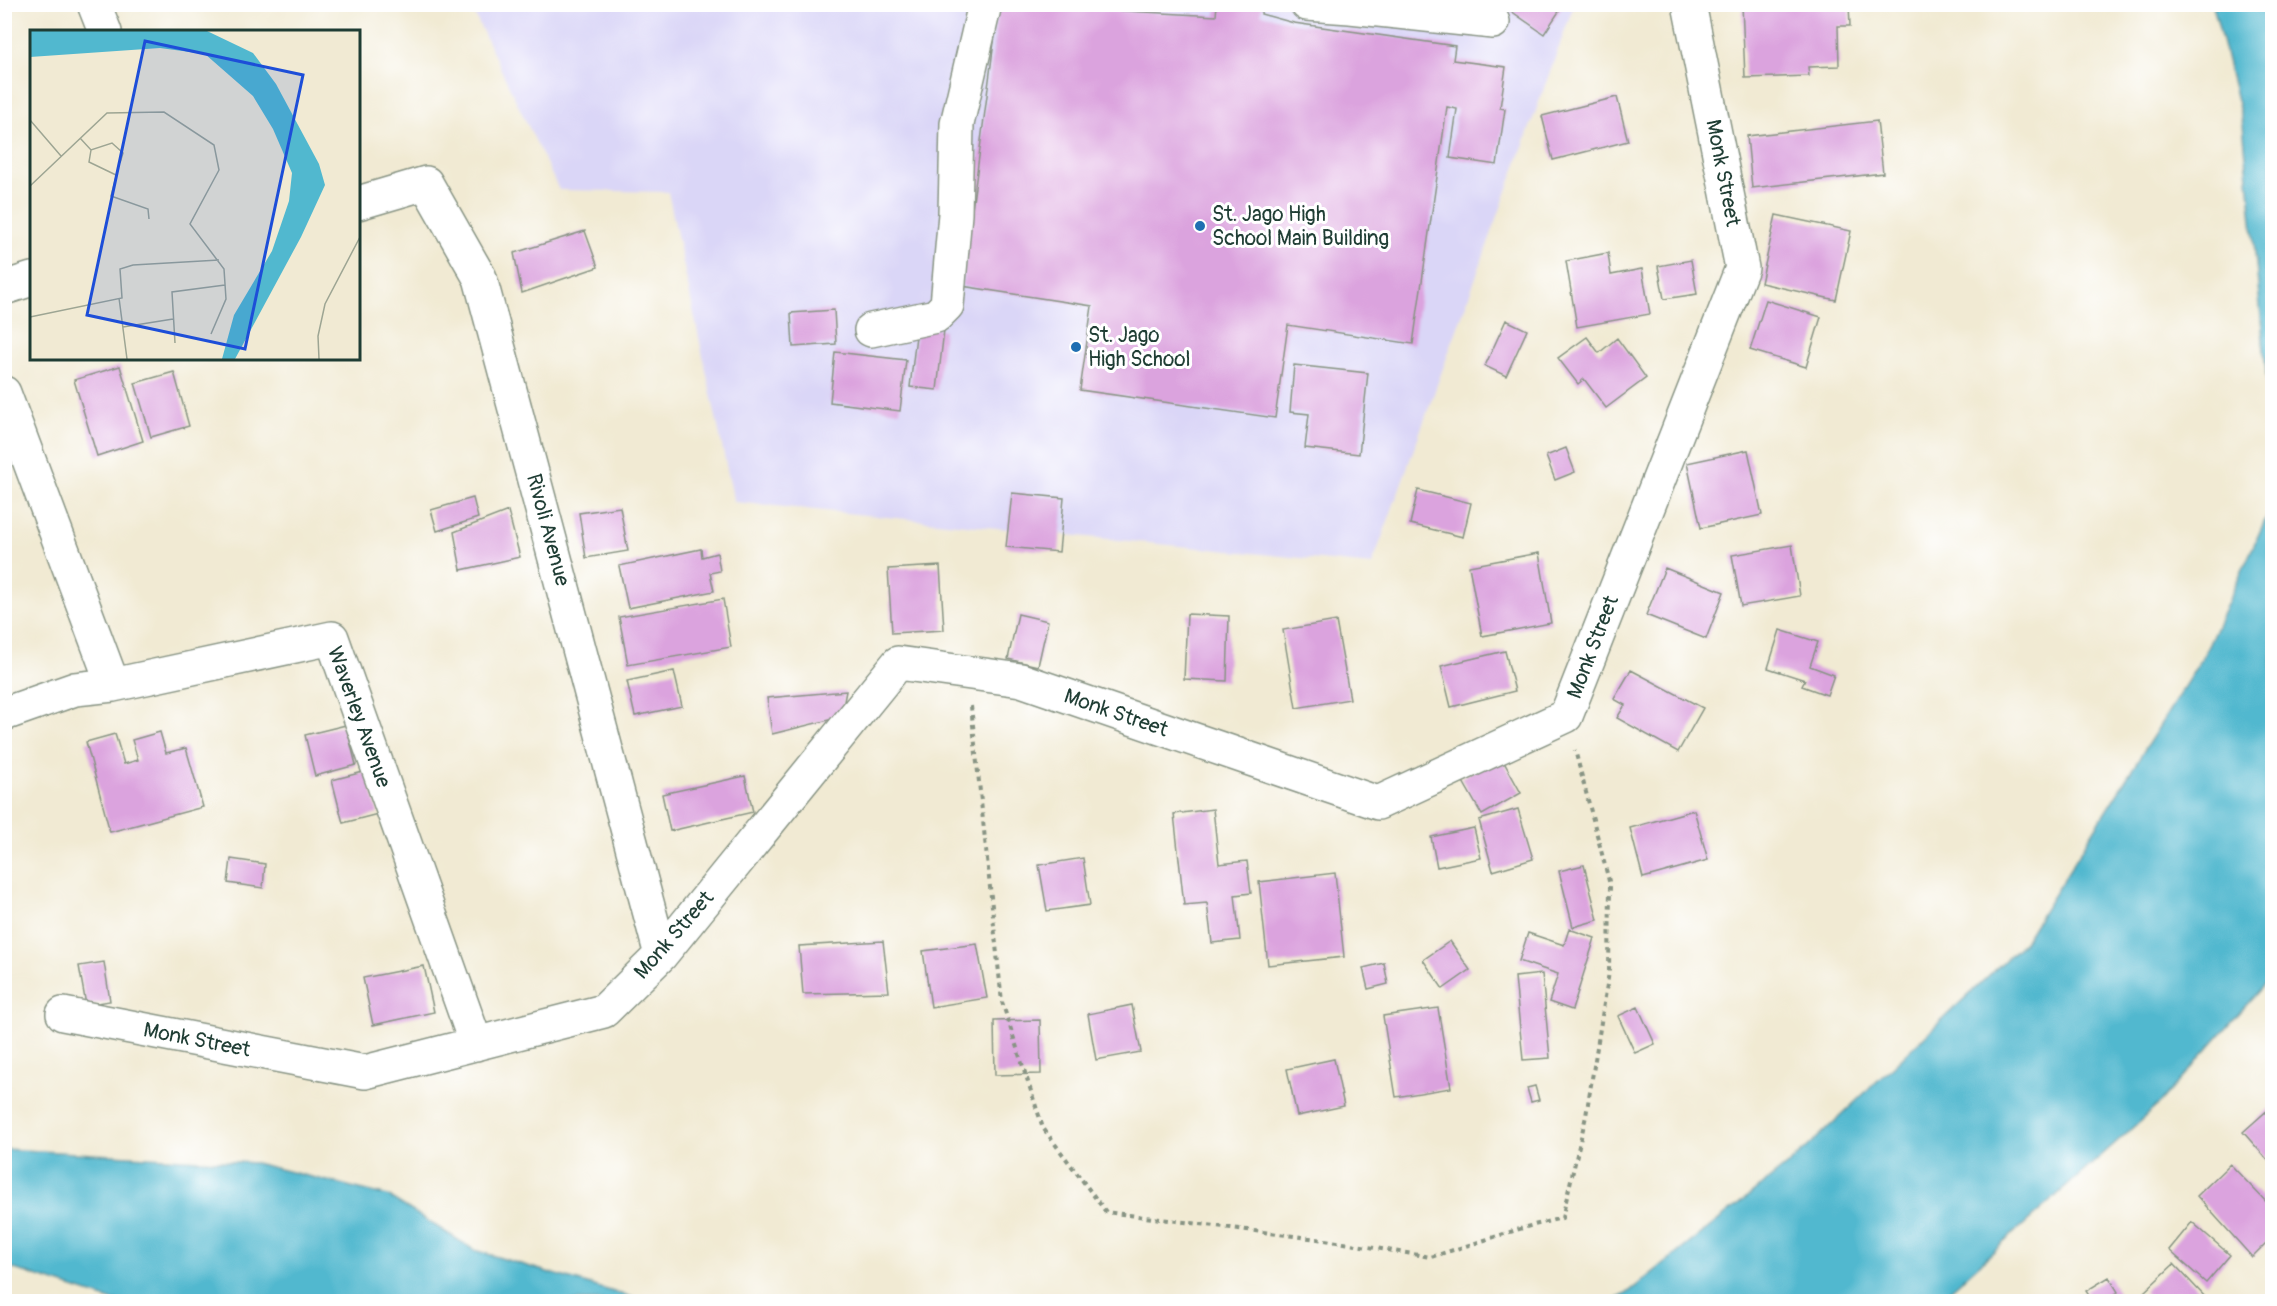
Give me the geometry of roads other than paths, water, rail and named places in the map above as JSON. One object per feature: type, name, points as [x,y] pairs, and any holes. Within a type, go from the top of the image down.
[{"type":"street","points":[[94,4],[104,30]]},
{"type":"street","points":[[871,330],[936,316],[947,304],[955,214],[957,124],[985,4]]},
{"type":"street","points":[[1307,4],[1351,6],[1493,22]]},
{"type":"street","name":"Monk Street","points":[[63,1014],[366,1072],[604,1011],[661,955],[898,663],[1021,680],[1378,803],[1566,716],[1742,268],[1689,4]]},
{"type":"street","name":"Rivoli Avenue","points":[[360,202],[426,183],[480,278],[661,955]]},
{"type":"street","points":[[4,288],[30,280]]},
{"type":"street","points":[[4,393],[113,685]]},
{"type":"street","name":"Waverley Avenue","points":[[4,714],[75,689],[113,685],[332,638],[476,1044]]},
{"type":"water","points":[[2213,5],[2272,5],[2272,436],[2243,124]]},
{"type":"water","points":[[2272,505],[2272,976],[2158,1105],[1938,1301],[1613,1301],[1626,1294],[1795,1159],[2024,942],[2204,655]]},
{"type":"water","points":[[4,1149],[255,1163],[388,1196],[474,1250],[644,1301],[113,1301],[5,1266]]},
{"type":"place","name":"St. Jago High School Main Building","points":[[1200,226]]},
{"type":"place","name":"St. Jago High School","points":[[1076,347]]}]
